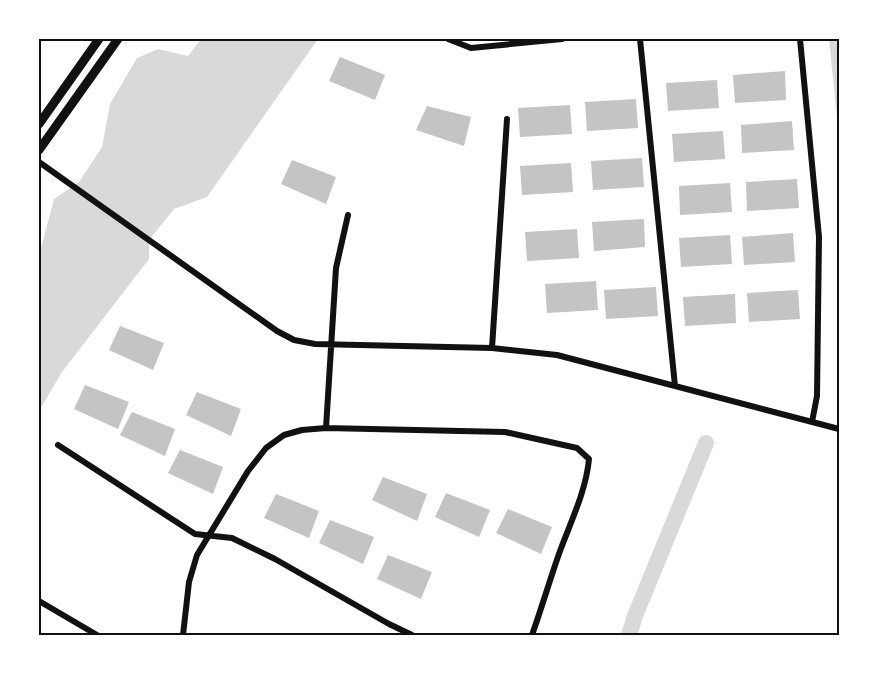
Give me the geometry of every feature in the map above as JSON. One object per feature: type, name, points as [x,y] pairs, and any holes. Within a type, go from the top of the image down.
[{"type":"street","points":[[39,124],[99,39]]},
{"type":"street","points":[[448,39],[471,48],[562,39]]},
{"type":"street","points":[[640,39],[675,386]]},
{"type":"street","points":[[800,39],[819,237],[817,396],[812,422]]},
{"type":"street","points":[[39,150],[114,40]]},
{"type":"street","points":[[492,348],[507,119]]},
{"type":"street","points":[[39,162],[277,331],[294,340],[330,345],[492,348],[557,355],[839,429]]},
{"type":"street","points":[[326,428],[336,268],[348,215]]},
{"type":"street","points":[[183,635],[189,582],[197,555],[248,471],[266,448],[284,435],[302,430],[326,428],[505,432],[577,447],[585,453],[589,459],[588,467],[578,506],[560,551],[532,635]]},
{"type":"street","points":[[58,445],[195,534],[232,538],[275,559],[412,635]]},
{"type":"street","points":[[39,601],[98,635]]},
{"type":"shaded area","points":[[201,39],[318,39],[207,197],[174,209],[149,240],[149,259],[62,372],[39,411],[39,256],[54,199],[79,182],[102,147],[110,104],[137,58],[158,49],[188,56]]},
{"type":"shaded area","points":[[829,39],[839,39],[839,137]]},
{"type":"building","points":[[340,57],[385,75],[375,100],[329,81]]},
{"type":"building","points":[[785,71],[786,100],[735,103],[733,75]]},
{"type":"building","points":[[717,80],[719,108],[668,111],[666,83]]},
{"type":"building","points":[[636,99],[638,128],[587,131],[585,102]]},
{"type":"building","points":[[570,105],[572,134],[520,137],[518,108]]},
{"type":"building","points":[[427,106],[471,117],[464,146],[416,130]]},
{"type":"building","points":[[792,121],[794,150],[742,153],[741,125]]},
{"type":"building","points":[[723,131],[725,159],[674,162],[672,134]]},
{"type":"building","points":[[642,158],[644,187],[593,190],[591,161]]},
{"type":"building","points":[[292,160],[336,177],[326,204],[281,184]]},
{"type":"building","points":[[571,163],[573,192],[522,195],[520,166]]},
{"type":"building","points":[[797,179],[799,208],[747,211],[746,182]]},
{"type":"building","points":[[730,183],[732,212],[680,215],[679,186]]},
{"type":"building","points":[[644,219],[645,247],[594,251],[592,222]]},
{"type":"building","points":[[577,229],[579,258],[527,261],[525,232]]},
{"type":"building","points":[[793,233],[795,262],[744,265],[742,237]]},
{"type":"building","points":[[730,235],[732,264],[681,267],[679,238]]},
{"type":"building","points":[[596,281],[598,310],[547,313],[545,284]]},
{"type":"building","points":[[656,287],[658,316],[606,319],[604,290]]},
{"type":"building","points":[[798,290],[800,319],[749,322],[747,293]]},
{"type":"building","points":[[735,294],[736,323],[685,326],[683,297]]},
{"type":"building","points":[[120,326],[164,343],[153,370],[109,350]]},
{"type":"building","points":[[85,385],[129,402],[118,429],[74,409]]},
{"type":"building","points":[[197,392],[241,409],[231,436],[186,415]]},
{"type":"building","points":[[132,412],[175,429],[165,456],[120,435]]},
{"type":"building","points":[[180,450],[223,467],[213,494],[168,473]]},
{"type":"building","points":[[383,477],[427,494],[417,521],[372,500]]},
{"type":"building","points":[[446,493],[490,510],[479,537],[435,517]]},
{"type":"building","points":[[276,494],[319,511],[309,538],[264,518]]},
{"type":"building","points":[[508,509],[552,527],[541,554],[496,533]]},
{"type":"building","points":[[330,520],[374,537],[363,564],[319,543]]},
{"type":"building","points":[[388,555],[432,572],[421,599],[377,579]]},
{"type":"waterway","points":[[629,635],[706,443]]}]
